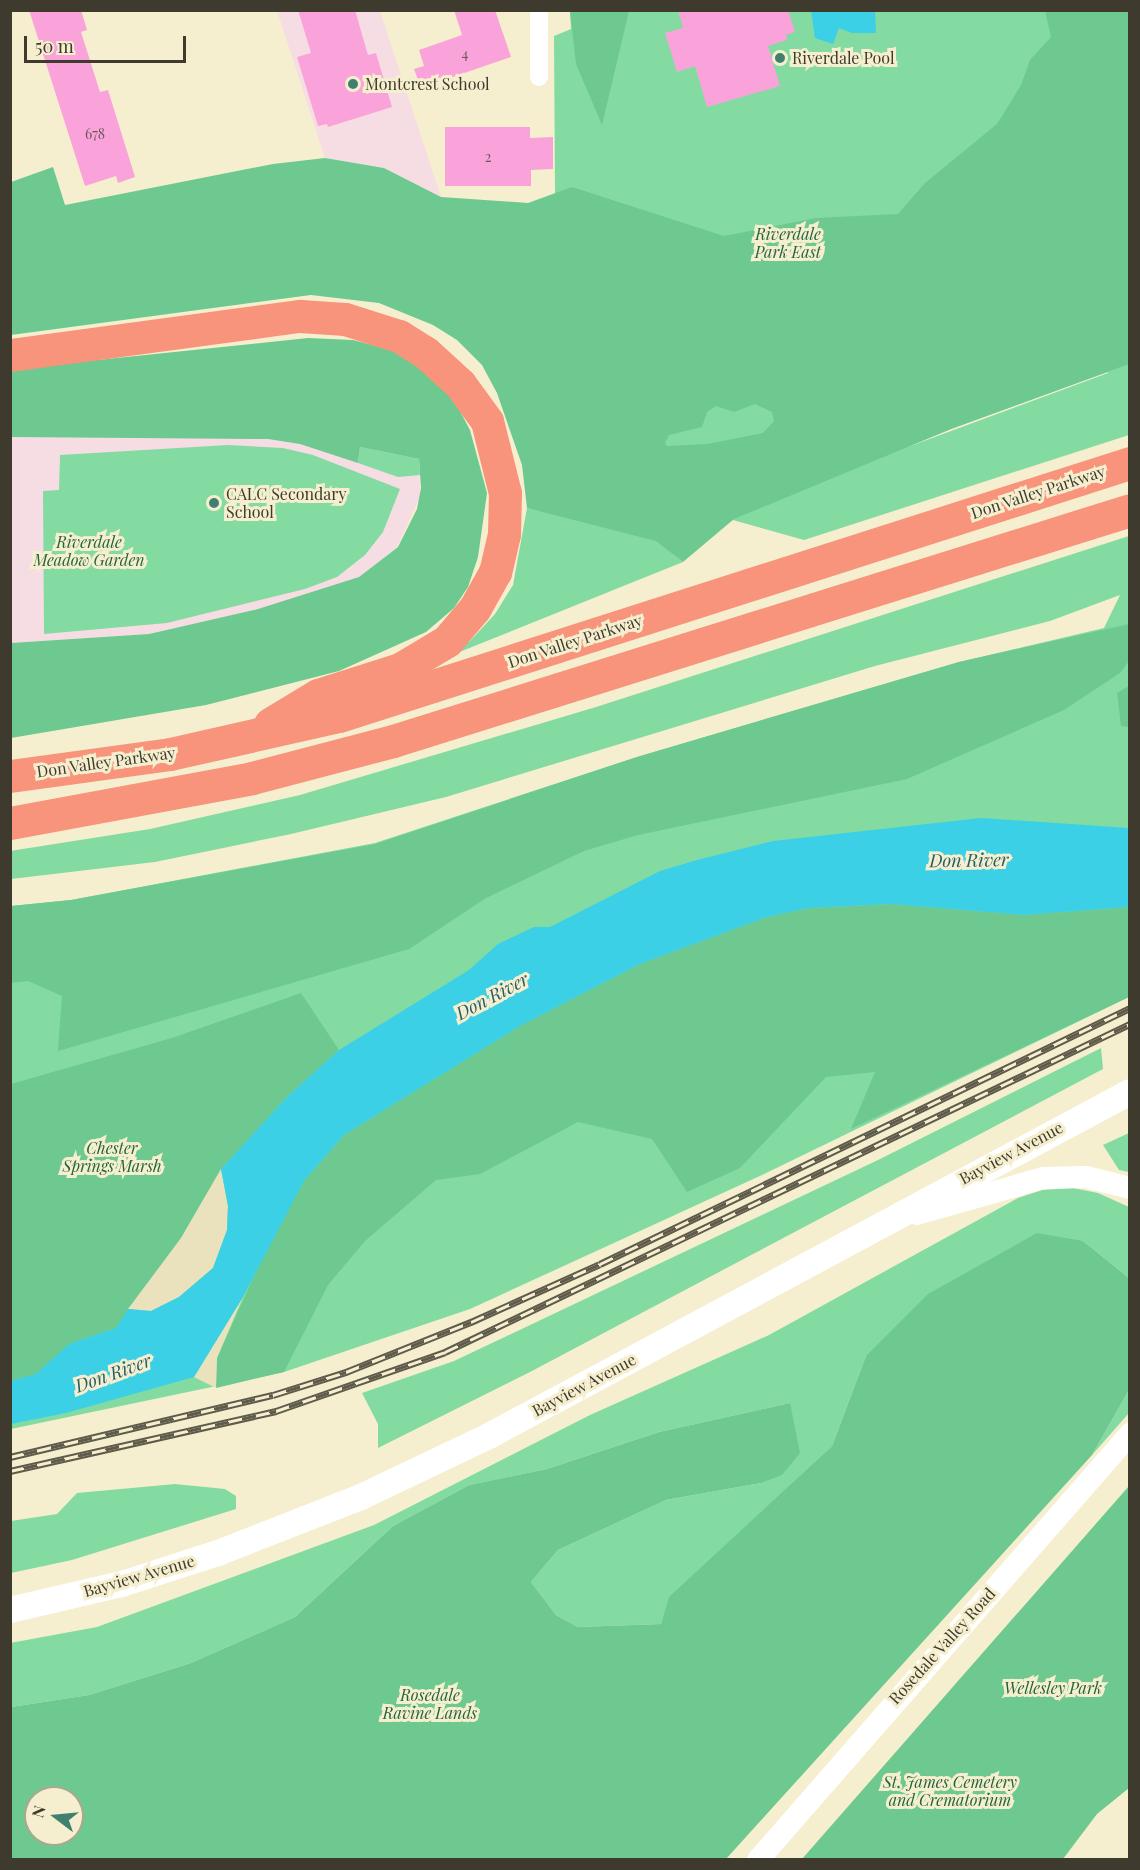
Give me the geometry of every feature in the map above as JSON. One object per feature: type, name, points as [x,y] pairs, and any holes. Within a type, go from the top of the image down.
[{"type":"highway","points":[[10,355],[300,316],[345,319],[399,336],[426,353],[460,384],[487,421],[505,493],[504,534],[495,572],[475,608],[447,641],[400,669],[306,701],[249,739]]},
{"type":"highway","name":"Don Valley Parkway","points":[[10,776],[249,739],[404,696],[1130,463]]},
{"type":"highway","points":[[10,823],[252,778],[393,741],[1130,510]]},
{"type":"main road","name":"Bayview Avenue","points":[[10,1610],[122,1584],[207,1556],[361,1497],[489,1436],[875,1226],[1130,1092]]},
{"type":"street","points":[[539,10],[540,77]]},
{"type":"street","points":[[875,1226],[1043,1178],[1086,1177],[1130,1188]]},
{"type":"street","name":"Rosedale Valley Road","points":[[758,1860],[1130,1434]]},
{"type":"shaded area","name":"Montcrest School","points":[[277,11],[380,11],[441,197],[384,168],[325,158]]},
{"type":"shaded area","name":"CALC Secondary School","points":[[201,384],[419,459],[420,497],[397,547],[359,577],[258,609],[149,634],[11,643],[11,408]]},
{"type":"green space","name":"Riverdale Park East","points":[[570,11],[1129,11],[1129,435],[804,540],[733,520],[679,555],[672,553],[683,562],[447,657],[470,641],[495,614],[513,585],[527,508],[545,512],[555,193],[554,36],[571,29]],"holes":[[[1108,373],[905,448],[951,429]]]},
{"type":"green space","points":[[570,11],[629,11],[602,125],[576,64]]},
{"type":"green space","name":"Riverdale Park East","points":[[1045,11],[1129,11],[1129,364],[951,429],[734,519],[683,562],[656,541],[527,508],[522,465],[497,393],[482,365],[457,340],[433,325],[379,303],[311,295],[11,335],[11,182],[53,167],[65,205],[273,164],[325,158],[384,168],[441,197],[528,203],[572,187],[724,236],[816,218],[898,214],[925,183],[997,124],[1021,85],[1030,60],[1051,37]],"holes":[[[755,404],[772,412],[774,421],[763,433],[707,444],[667,446],[665,443],[669,435],[702,427],[707,412],[716,406],[734,412]]]},
{"type":"green space","points":[[308,338],[353,340],[396,351],[425,370],[452,396],[470,430],[487,493],[478,557],[468,587],[454,608],[426,632],[339,671],[206,705],[11,738],[11,643],[149,634],[258,609],[359,577],[398,547],[417,509],[421,488],[419,459],[360,447],[358,463],[300,444],[268,439],[11,437],[11,369]]},
{"type":"green space","name":"Riverdale Meadow Garden","points":[[228,445],[283,448],[313,455],[400,489],[383,532],[365,555],[337,577],[305,589],[167,623],[44,634],[43,491],[59,490],[60,455]]},
{"type":"green space","points":[[360,447],[419,459],[420,475],[398,477],[358,463]]},
{"type":"green space","points":[[1129,536],[1129,997],[762,1175],[470,1309],[284,1372],[11,1429],[11,906],[71,900],[375,843],[637,757],[959,662],[1104,628],[1120,595],[1050,621],[875,666],[446,797],[291,834],[155,862],[11,879],[10,851],[150,829],[300,795],[596,707]]},
{"type":"green space","points":[[1129,624],[1129,661],[1120,673],[1064,710],[907,779],[638,835],[584,851],[486,898],[409,949],[58,1051],[62,996],[28,981],[11,983],[11,906],[71,900],[375,844],[637,757],[959,662]]},
{"type":"green space","points":[[1129,686],[1129,727],[1121,726],[1117,693]]},
{"type":"green space","points":[[891,904],[1024,915],[1129,907],[1129,997],[851,1129],[875,1072],[826,1077],[740,1168],[687,1192],[652,1139],[578,1122],[480,1174],[436,1180],[365,1241],[328,1285],[284,1372],[216,1388],[217,1358],[272,1236],[304,1181],[344,1135],[520,1026],[640,964],[767,917],[809,908]]},
{"type":"green space","name":"Chester Springs Marsh","points":[[301,993],[339,1050],[287,1097],[221,1169],[181,1238],[116,1328],[69,1344],[36,1374],[11,1381],[11,1084],[172,1038]]},
{"type":"green space","points":[[1101,1048],[1103,1069],[530,1372],[378,1448],[378,1424],[362,1393],[454,1361],[878,1160]]},
{"type":"green space","points":[[1129,1133],[1129,1172],[1119,1170],[1103,1145]]},
{"type":"green space","points":[[1073,1188],[1098,1193],[1129,1207],[1129,1278],[1083,1241],[866,1356],[832,1446],[670,1597],[661,1624],[578,1627],[556,1615],[531,1582],[558,1550],[666,1500],[761,1483],[790,1403],[659,1432],[547,1469],[469,1485],[393,1526],[295,1617],[191,1663],[89,1695],[11,1707],[10,1643],[97,1627],[374,1525],[590,1415],[769,1335],[1018,1198],[1042,1190]]},
{"type":"green space","name":"Rosedale Ravine Lands","points":[[1037,1233],[1083,1241],[1129,1278],[1129,1390],[1092,1455],[726,1859],[11,1859],[11,1707],[89,1695],[191,1663],[295,1617],[393,1526],[469,1485],[547,1469],[659,1432],[790,1403],[800,1453],[782,1475],[761,1483],[666,1500],[558,1550],[531,1582],[556,1615],[578,1627],[661,1624],[669,1597],[832,1446],[866,1356],[928,1294]]},
{"type":"green space","points":[[1129,1390],[1129,1413],[1092,1455]]},
{"type":"green space","points":[[175,1484],[225,1489],[236,1496],[236,1509],[72,1560],[11,1573],[11,1521],[57,1514],[77,1493]]},
{"type":"green space","points":[[1129,1486],[1129,1788],[1097,1814],[1063,1859],[802,1859]]},
{"type":"sand","points":[[221,1169],[228,1206],[227,1230],[213,1268],[179,1297],[151,1311],[128,1309],[181,1238]]},
{"type":"sand","points":[[243,1297],[217,1358],[216,1388],[194,1377]]},
{"type":"water","points":[[811,11],[875,11],[876,33],[852,33],[839,28],[833,44],[815,38]]},
{"type":"water","name":"Don River","points":[[981,818],[1129,828],[1129,907],[1024,915],[891,904],[809,908],[767,917],[640,964],[520,1026],[344,1135],[304,1181],[243,1297],[194,1377],[66,1413],[11,1424],[11,1381],[36,1374],[69,1344],[116,1328],[128,1309],[151,1311],[179,1297],[213,1268],[227,1230],[228,1206],[221,1169],[287,1097],[339,1050],[469,970],[498,944],[534,927],[550,927],[660,871],[697,860],[773,841]]},
{"type":"building","points":[[29,10],[81,10],[87,30],[81,32],[100,92],[108,90],[135,177],[118,183],[116,176],[85,186]]},
{"type":"building","points":[[298,10],[355,10],[368,55],[376,53],[392,107],[328,127],[327,124],[318,126],[297,57],[311,53]]},
{"type":"building","points":[[454,10],[495,10],[511,57],[421,88],[414,69],[424,66],[419,50],[462,35]]},
{"type":"building","points":[[678,10],[788,10],[795,32],[786,35],[787,40],[768,46],[780,86],[707,107],[695,66],[677,72],[665,33],[683,28]]},
{"type":"building","points":[[445,127],[530,127],[530,138],[553,137],[553,169],[531,170],[531,186],[445,186]]},
{"type":"railway","points":[[10,1457],[273,1395],[346,1372],[471,1322],[600,1264],[1130,1008]]},
{"type":"railway","points":[[10,1471],[276,1411],[445,1352],[1130,1024]]},
{"type":"place","name":"Riverdale Pool","points":[[780,58]]},
{"type":"place","name":"Montcrest School","points":[[353,84]]},
{"type":"place","name":"CALC Secondary School","points":[[214,503]]},
{"type":"park label","name":"Wellesley Park","points":[[1053,1688]]},
{"type":"park label","name":"St. James Cemetery and Crematorium","points":[[950,1791]]}]
